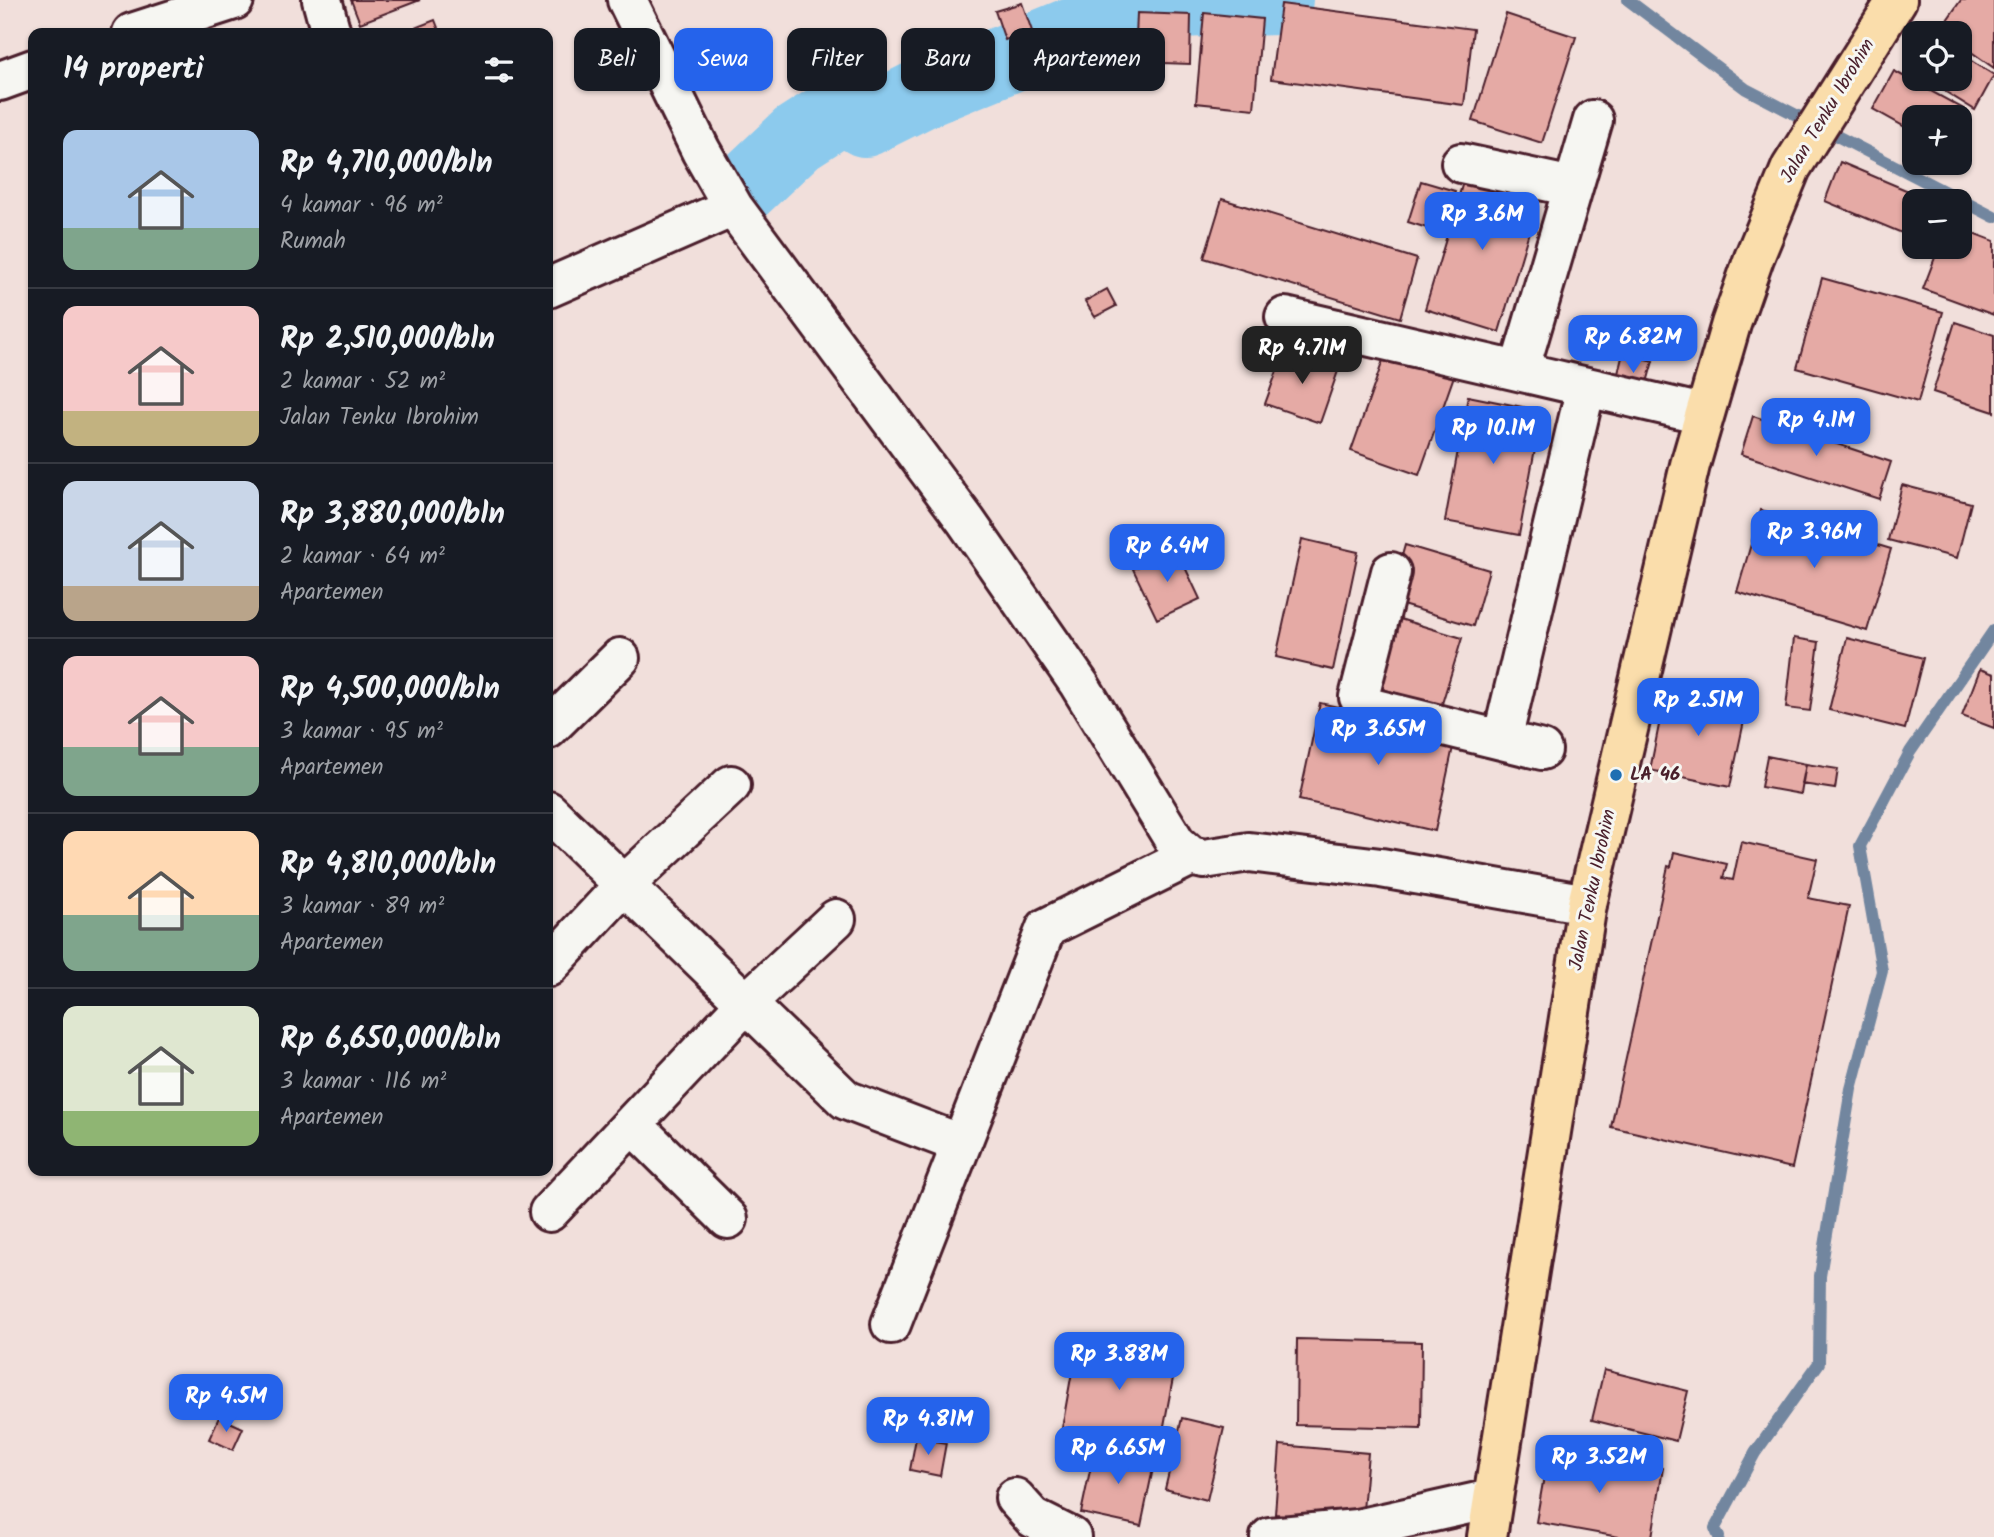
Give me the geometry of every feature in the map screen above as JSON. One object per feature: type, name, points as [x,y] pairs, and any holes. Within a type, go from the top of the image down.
[{"type":"main road","name":"Jalan Tenku Ibrohim","points":[[1487,1537],[1587,904],[1703,414],[1754,258],[1791,168],[1897,0]]},
{"type":"street","points":[[147,28],[234,0]]},
{"type":"street","points":[[322,0],[330,28]]},
{"type":"street","points":[[627,0],[701,151],[733,207],[967,521],[1079,684],[1176,843],[1191,856],[1204,859],[1249,852],[1354,865],[1587,904]]},
{"type":"street","points":[[0,81],[28,71]]},
{"type":"street","points":[[1520,371],[1593,120]]},
{"type":"street","points":[[1461,163],[1573,187]]},
{"type":"street","points":[[553,286],[733,207]]},
{"type":"street","points":[[1285,317],[1703,414]]},
{"type":"street","points":[[1502,740],[1586,387]]},
{"type":"street","points":[[1391,572],[1359,697],[1362,703],[1367,707],[1542,750]]},
{"type":"street","points":[[553,724],[620,658]]},
{"type":"street","points":[[553,962],[624,885],[731,785]]},
{"type":"street","points":[[553,816],[846,1100],[961,1144]]},
{"type":"street","points":[[891,1324],[1046,928],[1191,856]]},
{"type":"street","points":[[549,1212],[746,1003],[836,919]]},
{"type":"street","points":[[632,1124],[728,1219]]},
{"type":"street","points":[[1016,1498],[1033,1518],[1071,1537]]},
{"type":"street","points":[[1270,1537],[1357,1529],[1491,1499]]},
{"type":"building","points":[[351,0],[420,0],[360,23]]},
{"type":"building","points":[[1961,0],[1994,0],[1994,68],[1972,52],[1972,21],[1946,21]]},
{"type":"building","points":[[1022,3],[1031,28],[1009,28],[1009,39],[1005,40],[995,11]]},
{"type":"building","points":[[1281,4],[1473,29],[1464,105],[1271,79]]},
{"type":"building","points":[[1137,13],[1191,15],[1190,64],[1165,63],[1165,28],[1136,28]]},
{"type":"building","points":[[1204,13],[1262,19],[1254,109],[1196,103]]},
{"type":"building","points":[[1506,14],[1576,37],[1542,143],[1473,121]]},
{"type":"building","points":[[435,20],[438,28],[415,28]]},
{"type":"building","points":[[1972,61],[1994,75],[1975,110],[1972,105],[1967,105],[1944,91],[1972,91]]},
{"type":"building","points":[[1894,71],[1902,75],[1902,91],[1931,91],[1957,105],[1902,105],[1902,125],[1873,109]]},
{"type":"building","points":[[1840,162],[1904,189],[1902,233],[1825,201]]},
{"type":"building","points":[[1466,172],[1540,195],[1499,332],[1425,309]]},
{"type":"building","points":[[1421,181],[1455,191],[1443,233],[1408,222]]},
{"type":"building","points":[[1222,199],[1417,259],[1400,318],[1204,258]]},
{"type":"building","points":[[1972,233],[1994,241],[1994,315],[1923,289],[1934,259],[1972,259]]},
{"type":"building","points":[[1822,278],[1943,312],[1918,402],[1797,368]]},
{"type":"building","points":[[1107,289],[1116,306],[1095,317],[1085,301]]},
{"type":"building","points":[[1955,322],[1994,335],[1994,412],[1933,392]]},
{"type":"building","points":[[1285,349],[1339,368],[1320,423],[1265,404]]},
{"type":"building","points":[[1387,349],[1455,373],[1419,475],[1351,451]]},
{"type":"building","points":[[1623,353],[1653,361],[1643,397],[1614,390]]},
{"type":"building","points":[[1468,396],[1542,411],[1519,535],[1445,521]]},
{"type":"building","points":[[1753,416],[1891,462],[1879,499],[1741,454]]},
{"type":"building","points":[[1902,485],[1971,503],[1957,558],[1888,540]]},
{"type":"building","points":[[1761,510],[1891,549],[1867,631],[1737,592]]},
{"type":"building","points":[[1302,539],[1358,552],[1333,670],[1276,657]]},
{"type":"building","points":[[1405,545],[1489,570],[1473,626],[1389,601]]},
{"type":"building","points":[[1176,548],[1200,599],[1157,619],[1133,569]]},
{"type":"building","points":[[1390,616],[1462,638],[1441,707],[1370,685]]},
{"type":"building","points":[[1794,638],[1819,642],[1810,711],[1786,708]]},
{"type":"building","points":[[1847,638],[1923,658],[1905,729],[1829,710]]},
{"type":"building","points":[[1980,669],[1994,674],[1994,728],[1962,716]]},
{"type":"building","points":[[1666,690],[1747,707],[1730,787],[1650,770]]},
{"type":"building","points":[[1320,703],[1456,733],[1435,831],[1299,800]]},
{"type":"building","points":[[1767,756],[1806,764],[1801,794],[1761,787]]},
{"type":"building","points":[[1806,764],[1838,769],[1835,789],[1802,784]]},
{"type":"building","points":[[1741,842],[1817,859],[1808,898],[1849,906],[1792,1168],[1611,1127],[1668,866],[1671,867],[1674,852],[1727,864],[1723,878],[1733,880]]},
{"type":"building","points":[[1078,1338],[1177,1357],[1160,1447],[1062,1428]]},
{"type":"building","points":[[1297,1339],[1422,1342],[1421,1428],[1296,1425]]},
{"type":"building","points":[[1604,1370],[1688,1391],[1676,1441],[1592,1420]]},
{"type":"building","points":[[219,1417],[243,1428],[233,1450],[209,1439]]},
{"type":"building","points":[[1182,1418],[1224,1428],[1207,1500],[1165,1489]]},
{"type":"building","points":[[916,1438],[946,1443],[940,1476],[910,1470]]},
{"type":"building","points":[[1280,1445],[1368,1453],[1362,1522],[1275,1514]]},
{"type":"building","points":[[1095,1447],[1155,1459],[1141,1526],[1081,1513]]},
{"type":"building","points":[[1549,1448],[1663,1468],[1652,1537],[1619,1537],[1536,1522]]},
{"type":"waterway","points":[[743,189],[797,138],[842,109],[865,122],[921,94],[1141,4],[1278,0]]},
{"type":"waterway","points":[[1628,0],[1746,89],[1994,217]]},
{"type":"waterway","points":[[1719,1537],[1715,1528],[1755,1453],[1819,1363],[1820,1276],[1851,1089],[1882,971],[1860,846],[1910,752],[1994,630]]},
{"type":"place","name":"LA 46","points":[[1616,775]]}]
